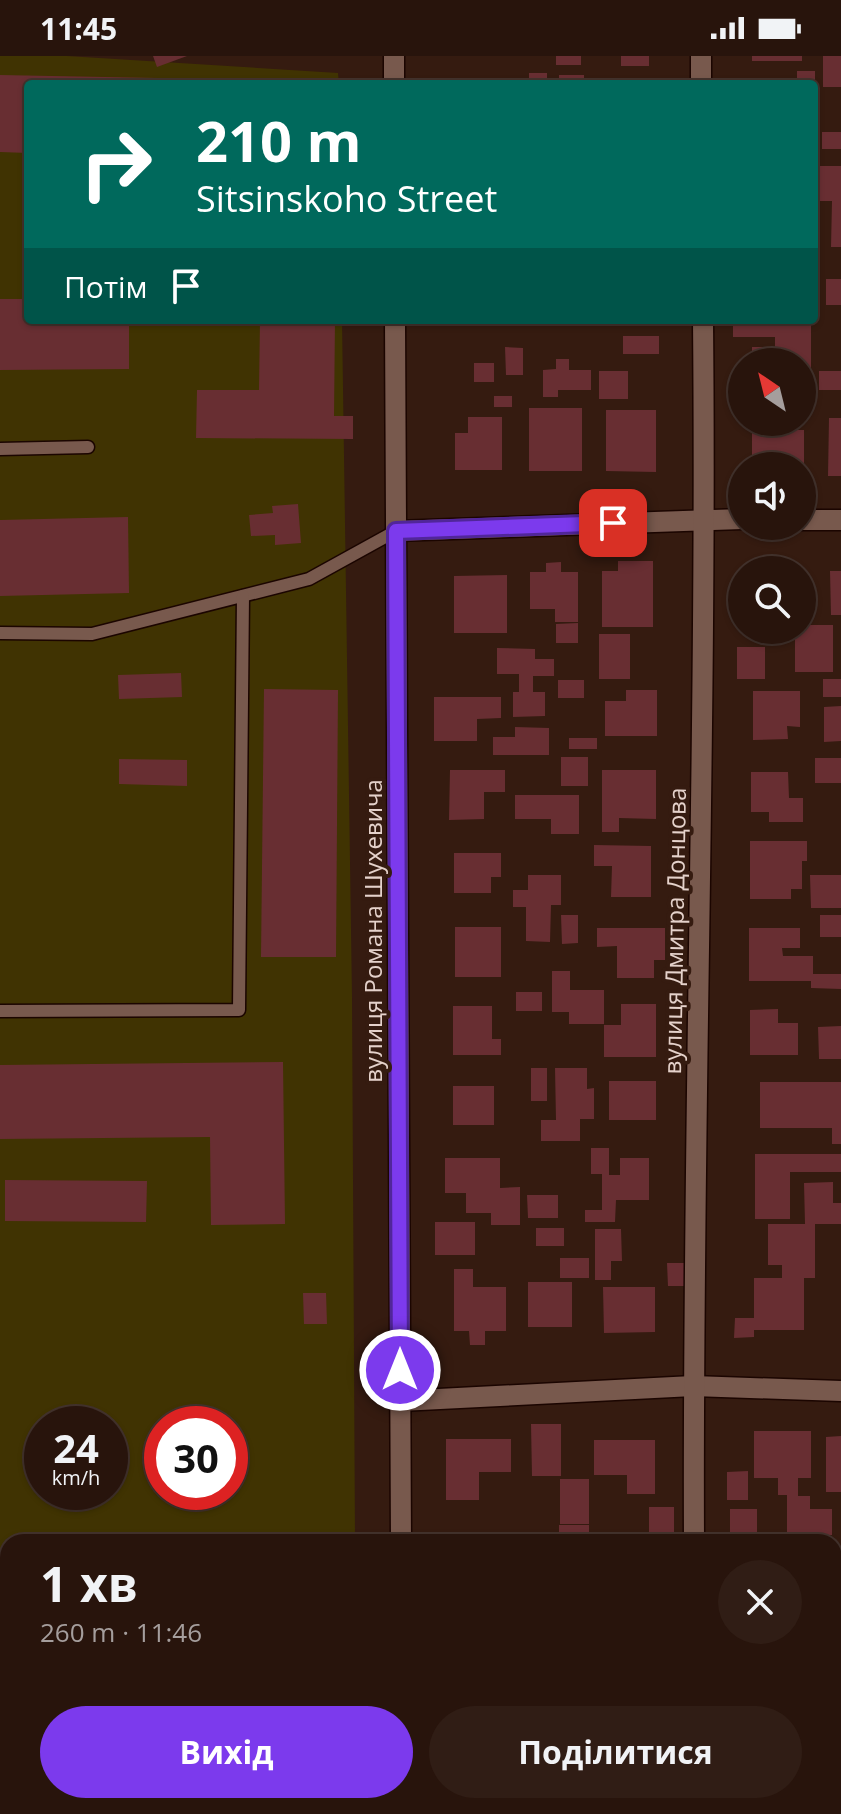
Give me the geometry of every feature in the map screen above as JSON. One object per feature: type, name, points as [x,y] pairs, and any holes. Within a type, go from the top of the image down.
[{"type":"street","points":[[394,56],[394,80]]},
{"type":"street","points":[[701,56],[701,80]]},
{"type":"street","name":"вулиця Романа Шухевича","points":[[395,324],[401,1534]]},
{"type":"street","name":"вулиця Дмитра Донцова","points":[[694,1534],[693,1386],[705,519],[703,324]]},
{"type":"street","points":[[396,531],[728,519]]},
{"type":"street","points":[[816,520],[841,520]]},
{"type":"street","points":[[400,1401],[693,1386],[841,1391]]},
{"type":"lane","points":[[0,449],[88,447]]},
{"type":"lane","points":[[0,633],[92,634],[309,579],[396,531]]},
{"type":"lane","points":[[0,1011],[239,1010],[243,596]]},
{"type":"shaded area","points":[[0,56],[67,56],[338,73],[339,80],[24,80],[24,324],[342,324],[352,997],[355,1534],[0,1534]]},
{"type":"building","points":[[153,56],[187,56],[157,67]]},
{"type":"building","points":[[556,56],[581,56],[581,65],[556,65]]},
{"type":"building","points":[[621,56],[649,56],[649,66],[621,66]]},
{"type":"building","points":[[752,56],[802,56],[802,61],[752,61]]},
{"type":"building","points":[[823,56],[841,56],[841,87],[823,87]]},
{"type":"building","points":[[797,71],[815,71],[815,80],[797,80]]},
{"type":"building","points":[[529,73],[547,73],[547,80],[529,80]]},
{"type":"building","points":[[0,75],[159,78],[24,80],[24,153],[0,152]]},
{"type":"building","points":[[559,75],[584,75],[584,80],[559,80]]},
{"type":"building","points":[[822,132],[841,132],[841,149],[822,149]]},
{"type":"building","points":[[818,166],[841,166],[841,247],[831,247],[832,201],[818,201]]},
{"type":"building","points":[[826,279],[841,279],[841,305],[826,305]]},
{"type":"building","points":[[0,299],[24,299],[24,324],[129,324],[129,369],[0,370]]},
{"type":"building","points":[[260,324],[335,324],[334,416],[353,416],[353,439],[196,438],[197,390],[259,390]]},
{"type":"building","points":[[733,324],[811,324],[811,348],[752,348],[775,347],[775,337],[733,337]]},
{"type":"building","points":[[623,336],[659,336],[659,354],[623,354]]},
{"type":"building","points":[[505,347],[523,348],[523,375],[506,375]]},
{"type":"building","points":[[556,359],[569,359],[569,370],[591,370],[591,390],[558,390],[558,397],[543,397],[543,370],[556,369]]},
{"type":"building","points":[[474,363],[494,363],[494,382],[474,382]]},
{"type":"building","points":[[599,371],[628,371],[628,399],[599,399]]},
{"type":"building","points":[[819,371],[841,371],[841,390],[819,390]]},
{"type":"building","points":[[494,396],[512,396],[512,407],[494,407]]},
{"type":"building","points":[[529,408],[582,408],[582,471],[529,471]]},
{"type":"building","points":[[606,410],[656,410],[656,472],[606,471]]},
{"type":"building","points":[[468,417],[502,417],[502,470],[455,470],[455,433],[468,433]]},
{"type":"building","points":[[829,418],[841,418],[841,476],[828,476]]},
{"type":"building","points":[[752,436],[804,436],[804,452],[752,452]]},
{"type":"building","points":[[298,504],[301,543],[275,545],[275,535],[251,536],[249,515],[273,513],[272,506]]},
{"type":"building","points":[[128,517],[129,593],[0,596],[0,520]]},
{"type":"building","points":[[618,561],[653,561],[653,627],[602,627],[602,571],[618,571]]},
{"type":"building","points":[[561,562],[561,572],[578,572],[578,622],[555,622],[555,609],[530,609],[530,572],[546,572],[546,563]]},
{"type":"building","points":[[830,571],[841,571],[841,615],[831,615]]},
{"type":"building","points":[[507,575],[507,633],[454,633],[454,576]]},
{"type":"building","points":[[578,623],[578,643],[556,643],[556,624]]},
{"type":"building","points":[[816,625],[833,625],[833,672],[795,672],[795,644],[816,644]]},
{"type":"building","points":[[599,634],[630,634],[630,679],[599,679]]},
{"type":"building","points":[[737,647],[765,647],[765,679],[737,679]]},
{"type":"building","points":[[497,648],[535,649],[535,659],[554,659],[554,676],[533,676],[533,692],[545,692],[545,716],[513,717],[513,692],[519,692],[519,674],[497,674]]},
{"type":"building","points":[[181,673],[182,697],[119,699],[118,675]]},
{"type":"building","points":[[823,679],[841,679],[841,697],[823,697]]},
{"type":"building","points":[[558,680],[584,680],[584,698],[558,698]]},
{"type":"building","points":[[264,689],[338,690],[336,957],[261,957]]},
{"type":"building","points":[[626,690],[657,690],[657,736],[605,736],[605,701],[626,701]]},
{"type":"building","points":[[753,691],[800,691],[800,727],[787,726],[788,739],[753,740]]},
{"type":"building","points":[[434,697],[501,697],[501,718],[477,719],[477,741],[434,741]]},
{"type":"building","points":[[841,706],[841,741],[824,742],[824,707]]},
{"type":"building","points":[[515,727],[549,728],[549,755],[493,755],[493,737],[515,737]]},
{"type":"building","points":[[569,738],[597,738],[597,749],[569,749]]},
{"type":"building","points":[[561,757],[588,757],[588,786],[561,786]]},
{"type":"building","points":[[815,758],[841,758],[841,783],[815,783]]},
{"type":"building","points":[[119,759],[187,760],[187,786],[119,784]]},
{"type":"building","points":[[450,770],[505,770],[505,792],[484,792],[484,819],[449,820]]},
{"type":"building","points":[[602,770],[656,770],[656,819],[619,818],[619,832],[602,832]]},
{"type":"building","points":[[751,772],[788,772],[789,798],[803,798],[803,822],[769,822],[769,812],[751,812]]},
{"type":"building","points":[[515,795],[579,795],[579,834],[551,834],[551,819],[515,819]]},
{"type":"building","points":[[750,841],[807,841],[807,861],[802,861],[802,889],[791,889],[791,899],[750,899]]},
{"type":"building","points":[[594,845],[651,846],[651,897],[611,897],[612,866],[594,866]]},
{"type":"building","points":[[454,853],[501,853],[501,877],[491,877],[491,893],[454,893]]},
{"type":"building","points":[[528,875],[561,875],[561,905],[551,905],[550,942],[526,941],[526,907],[513,907],[513,890],[528,890]]},
{"type":"building","points":[[810,875],[841,875],[841,908],[811,908]]},
{"type":"building","points":[[561,915],[578,915],[578,943],[562,944]]},
{"type":"building","points":[[820,915],[841,915],[841,937],[820,937]]},
{"type":"building","points":[[455,927],[501,927],[501,977],[455,977]]},
{"type":"building","points":[[597,928],[665,928],[665,960],[654,960],[654,978],[617,978],[617,946],[597,947]]},
{"type":"building","points":[[749,928],[800,928],[800,948],[782,948],[783,956],[813,956],[813,974],[841,974],[841,989],[811,988],[811,981],[749,981]]},
{"type":"building","points":[[552,971],[570,971],[570,990],[604,990],[604,1024],[569,1024],[569,1012],[552,1012]]},
{"type":"building","points":[[516,992],[542,992],[542,1011],[516,1011]]},
{"type":"building","points":[[621,1004],[656,1004],[656,1057],[604,1057],[604,1025],[621,1025]]},
{"type":"building","points":[[453,1006],[492,1006],[492,1039],[501,1039],[501,1055],[453,1055]]},
{"type":"building","points":[[778,1009],[778,1023],[798,1023],[798,1055],[750,1055],[750,1010]]},
{"type":"building","points":[[841,1026],[841,1059],[819,1059],[818,1027]]},
{"type":"building","points":[[283,1062],[285,1224],[211,1225],[210,1137],[0,1139],[0,1065]]},
{"type":"building","points":[[531,1068],[547,1068],[547,1101],[531,1101]]},
{"type":"building","points":[[555,1068],[587,1068],[587,1089],[594,1088],[594,1119],[580,1119],[580,1141],[541,1141],[541,1120],[556,1120]]},
{"type":"building","points":[[609,1081],[656,1081],[656,1120],[609,1120]]},
{"type":"building","points":[[760,1082],[841,1082],[841,1144],[832,1144],[832,1128],[760,1128]]},
{"type":"building","points":[[453,1086],[494,1086],[494,1125],[453,1125]]},
{"type":"building","points":[[591,1148],[609,1148],[609,1175],[620,1175],[620,1158],[649,1158],[649,1200],[616,1200],[615,1222],[585,1222],[585,1210],[602,1210],[602,1174],[591,1174]]},
{"type":"building","points":[[755,1154],[841,1154],[841,1172],[790,1172],[790,1219],[755,1219]]},
{"type":"building","points":[[445,1158],[500,1158],[500,1188],[520,1187],[520,1225],[491,1225],[491,1213],[466,1213],[466,1193],[445,1193]]},
{"type":"building","points":[[5,1180],[147,1181],[146,1222],[5,1221]]},
{"type":"building","points":[[833,1182],[833,1203],[841,1203],[841,1224],[815,1224],[815,1278],[804,1278],[804,1330],[754,1330],[754,1337],[734,1338],[735,1318],[754,1318],[754,1278],[782,1278],[782,1265],[768,1265],[768,1224],[805,1224],[804,1183]]},
{"type":"building","points":[[527,1195],[558,1195],[558,1218],[528,1218]]},
{"type":"building","points":[[435,1222],[475,1222],[475,1255],[435,1255]]},
{"type":"building","points":[[536,1228],[564,1228],[564,1246],[536,1246]]},
{"type":"building","points":[[595,1229],[621,1229],[622,1261],[611,1261],[611,1280],[595,1280]]},
{"type":"building","points":[[560,1258],[589,1258],[589,1278],[560,1278]]},
{"type":"building","points":[[667,1263],[692,1263],[692,1286],[668,1286]]},
{"type":"building","points":[[454,1269],[473,1269],[473,1287],[506,1287],[506,1331],[485,1331],[485,1345],[470,1345],[469,1331],[454,1331]]},
{"type":"building","points":[[528,1282],[572,1282],[572,1327],[528,1327]]},
{"type":"building","points":[[603,1287],[655,1287],[655,1332],[604,1333]]},
{"type":"building","points":[[303,1293],[326,1293],[327,1324],[304,1324]]},
{"type":"building","points":[[531,1424],[561,1424],[561,1476],[532,1476]]},
{"type":"building","points":[[754,1431],[811,1431],[811,1478],[798,1478],[798,1496],[810,1496],[810,1509],[832,1509],[832,1534],[787,1534],[787,1495],[778,1495],[778,1478],[754,1478]]},
{"type":"building","points":[[841,1436],[841,1492],[826,1492],[826,1437]]},
{"type":"building","points":[[446,1439],[511,1439],[511,1472],[479,1472],[479,1500],[446,1500]]},
{"type":"building","points":[[594,1440],[655,1440],[655,1494],[627,1494],[627,1475],[594,1475]]},
{"type":"building","points":[[748,1471],[748,1500],[727,1500],[727,1472]]},
{"type":"building","points":[[560,1479],[589,1479],[589,1524],[560,1524]]},
{"type":"building","points":[[649,1507],[674,1507],[674,1532],[649,1532]]},
{"type":"building","points":[[730,1509],[757,1509],[757,1534],[730,1534]]},
{"type":"building","points":[[559,1525],[589,1525],[589,1534],[559,1534]]},
{"type":"route","points":[[400,1370],[396,531],[613,523]]}]
